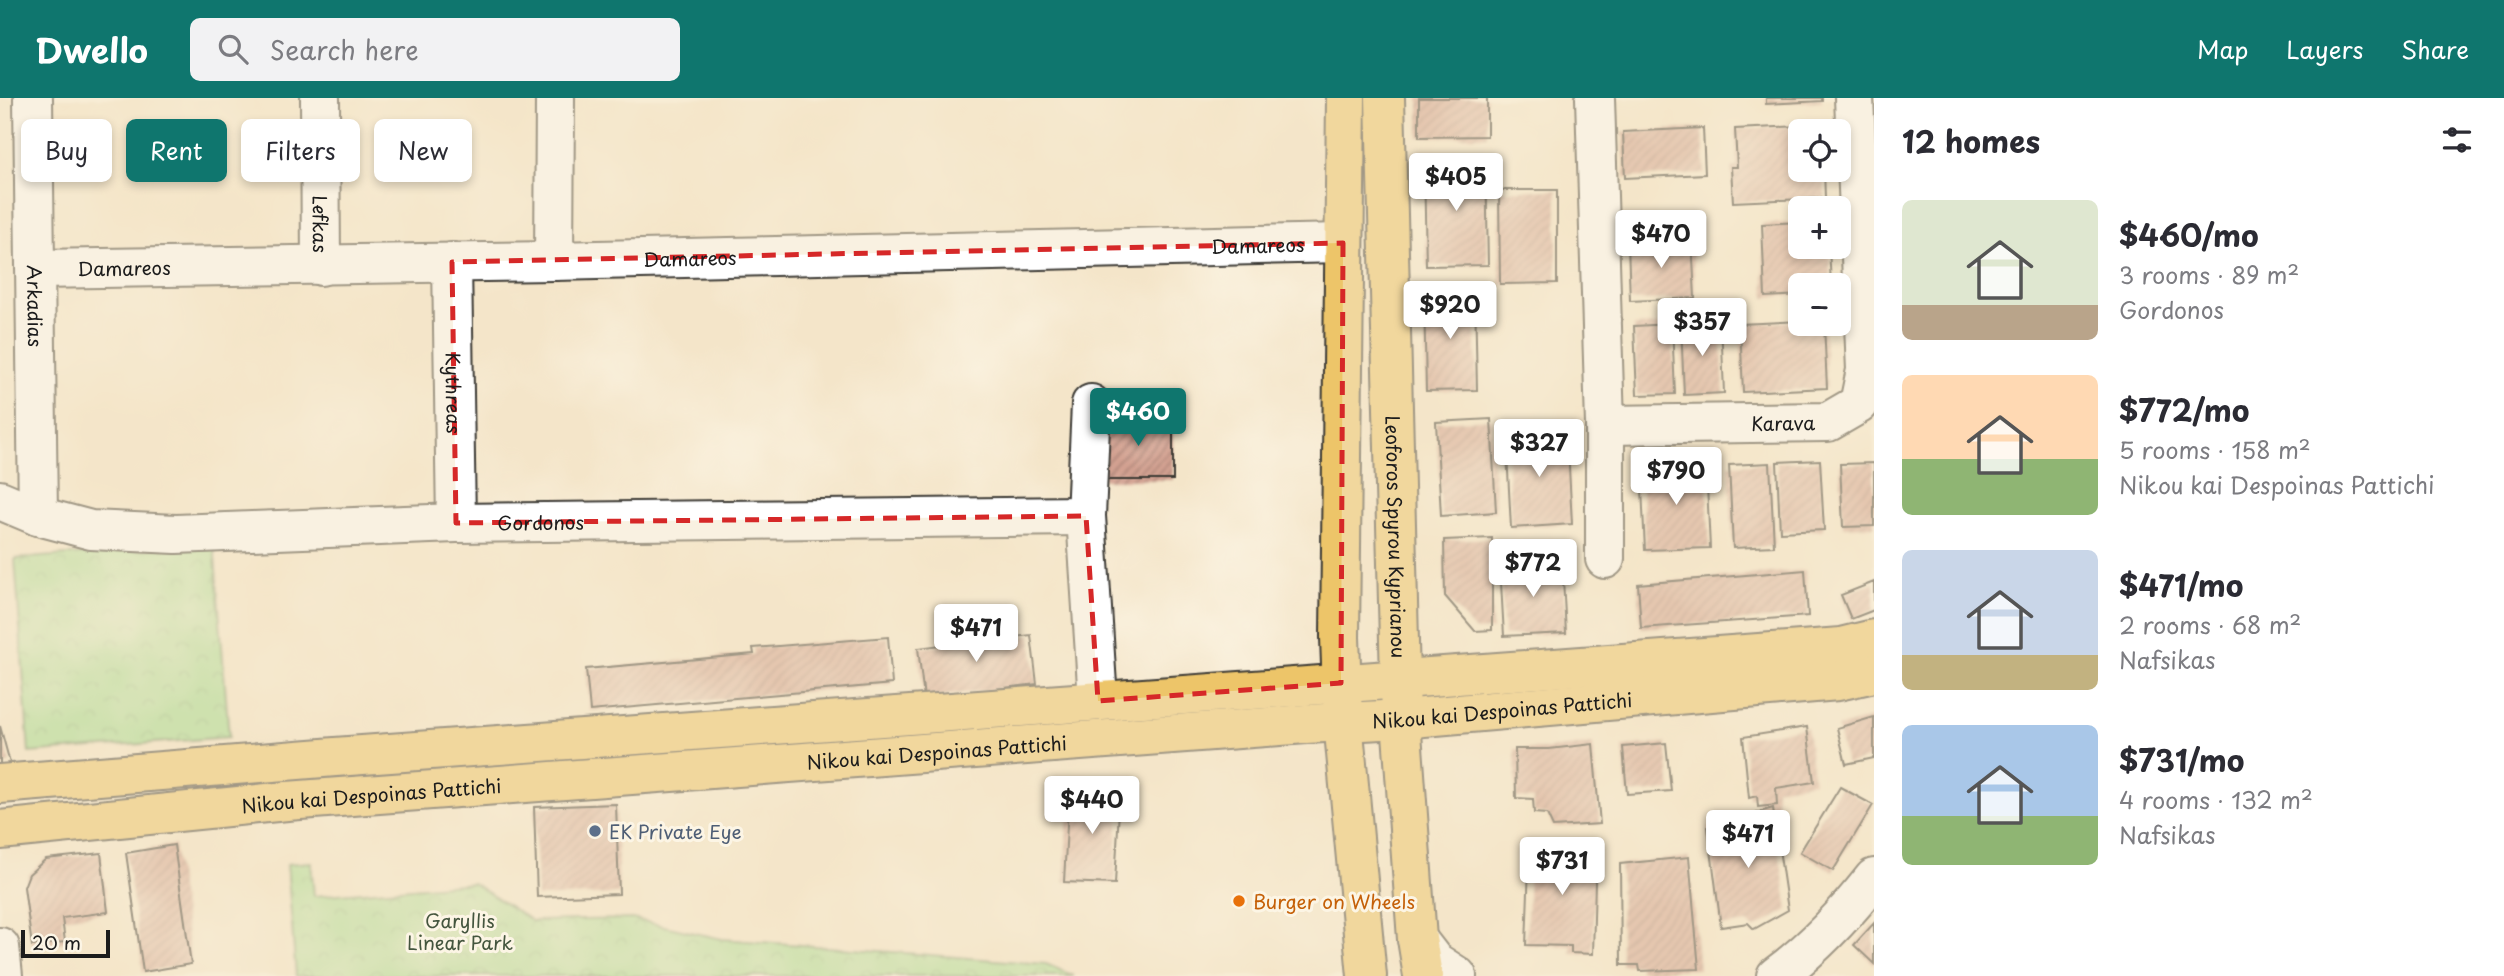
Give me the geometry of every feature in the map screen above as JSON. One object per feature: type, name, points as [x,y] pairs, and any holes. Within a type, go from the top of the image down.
[{"type":"main road","points":[[1346,98],[1341,683],[1367,976]]},
{"type":"main road","name":"Leoforos Spyrou Kyprianou","points":[[1385,98],[1401,719],[1417,939],[1423,976]]},
{"type":"main road","name":"Nikou kai Despoinas Pattichi","points":[[0,784],[1841,647],[1874,639]]},
{"type":"main road","name":"Nikou kai Despoinas Pattichi","points":[[0,830],[288,801],[1343,721],[1401,719],[1838,681],[1874,673]]},
{"type":"street","name":"Arkadias","points":[[33,98],[38,516]]},
{"type":"street","name":"Lefkas","points":[[320,98],[321,266]]},
{"type":"street","points":[[554,261],[555,98]]},
{"type":"street","points":[[1595,98],[1605,425],[1605,559]]},
{"type":"street","name":"Karava","points":[[1605,425],[1828,422],[1860,404],[1866,370],[1854,98]]},
{"type":"street","name":"Damareos","points":[[36,269],[321,266],[1343,243]]},
{"type":"street","name":"Kythreas","points":[[452,262],[456,523]]},
{"type":"street","points":[[1091,404],[1086,516],[1098,701]]},
{"type":"street","name":"Gordonos","points":[[0,500],[38,516],[91,530],[176,534],[456,523],[1086,516]]},
{"type":"street","points":[[1776,976],[1834,926],[1874,878]]},
{"type":"street","points":[[1417,939],[1434,961],[1457,976]]},
{"type":"street","points":[[0,947],[3,976]]},
{"type":"highlighted area","points":[[1343,243],[1341,683],[1098,701],[1086,516],[456,523],[452,262]]},
{"type":"green space","points":[[214,544],[229,737],[29,753],[15,559]]},
{"type":"green space","name":"Garyllis Linear Park","points":[[311,862],[314,896],[473,883],[532,921],[633,919],[722,939],[1046,964],[1074,976],[296,976],[287,864]]},
{"type":"building","points":[[1419,98],[1487,98],[1487,136],[1419,137]]},
{"type":"building","points":[[1766,98],[1822,98],[1822,101],[1766,104]]},
{"type":"building","points":[[1788,127],[1788,182],[1824,182],[1825,196],[1788,196],[1788,200],[1733,202],[1731,167],[1737,167],[1735,129]]},
{"type":"building","points":[[1703,128],[1705,174],[1625,178],[1623,132]]},
{"type":"building","points":[[1486,160],[1488,265],[1426,266],[1424,161]]},
{"type":"building","points":[[1499,190],[1557,190],[1557,283],[1500,284]]},
{"type":"building","points":[[1788,223],[1788,259],[1830,259],[1830,273],[1788,273],[1788,296],[1765,297],[1762,224]]},
{"type":"building","points":[[1692,239],[1695,298],[1630,301],[1628,242]]},
{"type":"building","points":[[1475,292],[1477,390],[1426,391],[1424,293]]},
{"type":"building","points":[[1721,321],[1724,393],[1684,395],[1681,323]]},
{"type":"building","points":[[1788,322],[1788,336],[1825,336],[1827,388],[1743,392],[1740,324]]},
{"type":"building","points":[[1672,324],[1675,394],[1637,395],[1634,326]]},
{"type":"building","points":[[1104,416],[1173,416],[1173,480],[1103,480]]},
{"type":"building","points":[[1491,419],[1496,512],[1441,516],[1436,422]]},
{"type":"building","points":[[1567,430],[1572,524],[1511,528],[1506,433]]},
{"type":"building","points":[[1820,460],[1824,530],[1780,532],[1777,462]]},
{"type":"building","points":[[1770,463],[1774,546],[1733,548],[1729,465]]},
{"type":"building","points":[[1874,463],[1874,526],[1843,527],[1840,464]]},
{"type":"building","points":[[1706,464],[1710,548],[1645,550],[1641,468]]},
{"type":"building","points":[[1492,538],[1492,630],[1475,631],[1445,596],[1444,540]]},
{"type":"building","points":[[1562,561],[1566,633],[1504,636],[1500,565]]},
{"type":"building","points":[[1805,570],[1808,616],[1641,628],[1638,584]]},
{"type":"building","points":[[1874,582],[1874,610],[1851,619],[1841,595]]},
{"type":"building","points":[[978,625],[980,641],[1031,635],[1037,684],[924,698],[918,648],[949,644],[947,629]]},
{"type":"building","points":[[888,637],[892,684],[590,711],[586,669],[754,654],[753,648]]},
{"type":"building","points":[[1874,717],[1874,758],[1846,764],[1837,728]]},
{"type":"building","points":[[0,726],[10,763],[0,766]]},
{"type":"building","points":[[1807,727],[1814,782],[1776,788],[1777,805],[1758,807],[1757,796],[1749,798],[1743,737]]},
{"type":"building","points":[[1666,743],[1671,791],[1627,794],[1623,747]]},
{"type":"building","points":[[1593,744],[1600,824],[1553,827],[1547,814],[1534,813],[1533,799],[1516,798],[1515,749],[1549,749]]},
{"type":"building","points":[[1069,787],[1120,790],[1115,884],[1064,882]]},
{"type":"building","points":[[1840,787],[1873,805],[1833,871],[1800,852]]},
{"type":"building","points":[[616,804],[619,894],[537,897],[534,807]]},
{"type":"building","points":[[1773,808],[1788,910],[1754,929],[1748,923],[1721,927],[1708,827],[1739,822],[1738,818]]},
{"type":"building","points":[[1535,843],[1596,845],[1593,954],[1571,953],[1571,946],[1526,945],[1529,865],[1534,865]]},
{"type":"building","points":[[174,845],[191,964],[143,972],[126,853]]},
{"type":"building","points":[[101,853],[108,912],[62,918],[65,942],[32,946],[24,887],[29,874],[46,859]]},
{"type":"building","points":[[1689,857],[1699,969],[1640,971],[1639,965],[1621,965],[1620,864]]},
{"type":"building","points":[[1874,923],[1874,964],[1854,945]]},
{"type":"place","name":"EK Private Eye","points":[[595,831]]},
{"type":"place","name":"Burger on Wheels","points":[[1239,901]]}]
